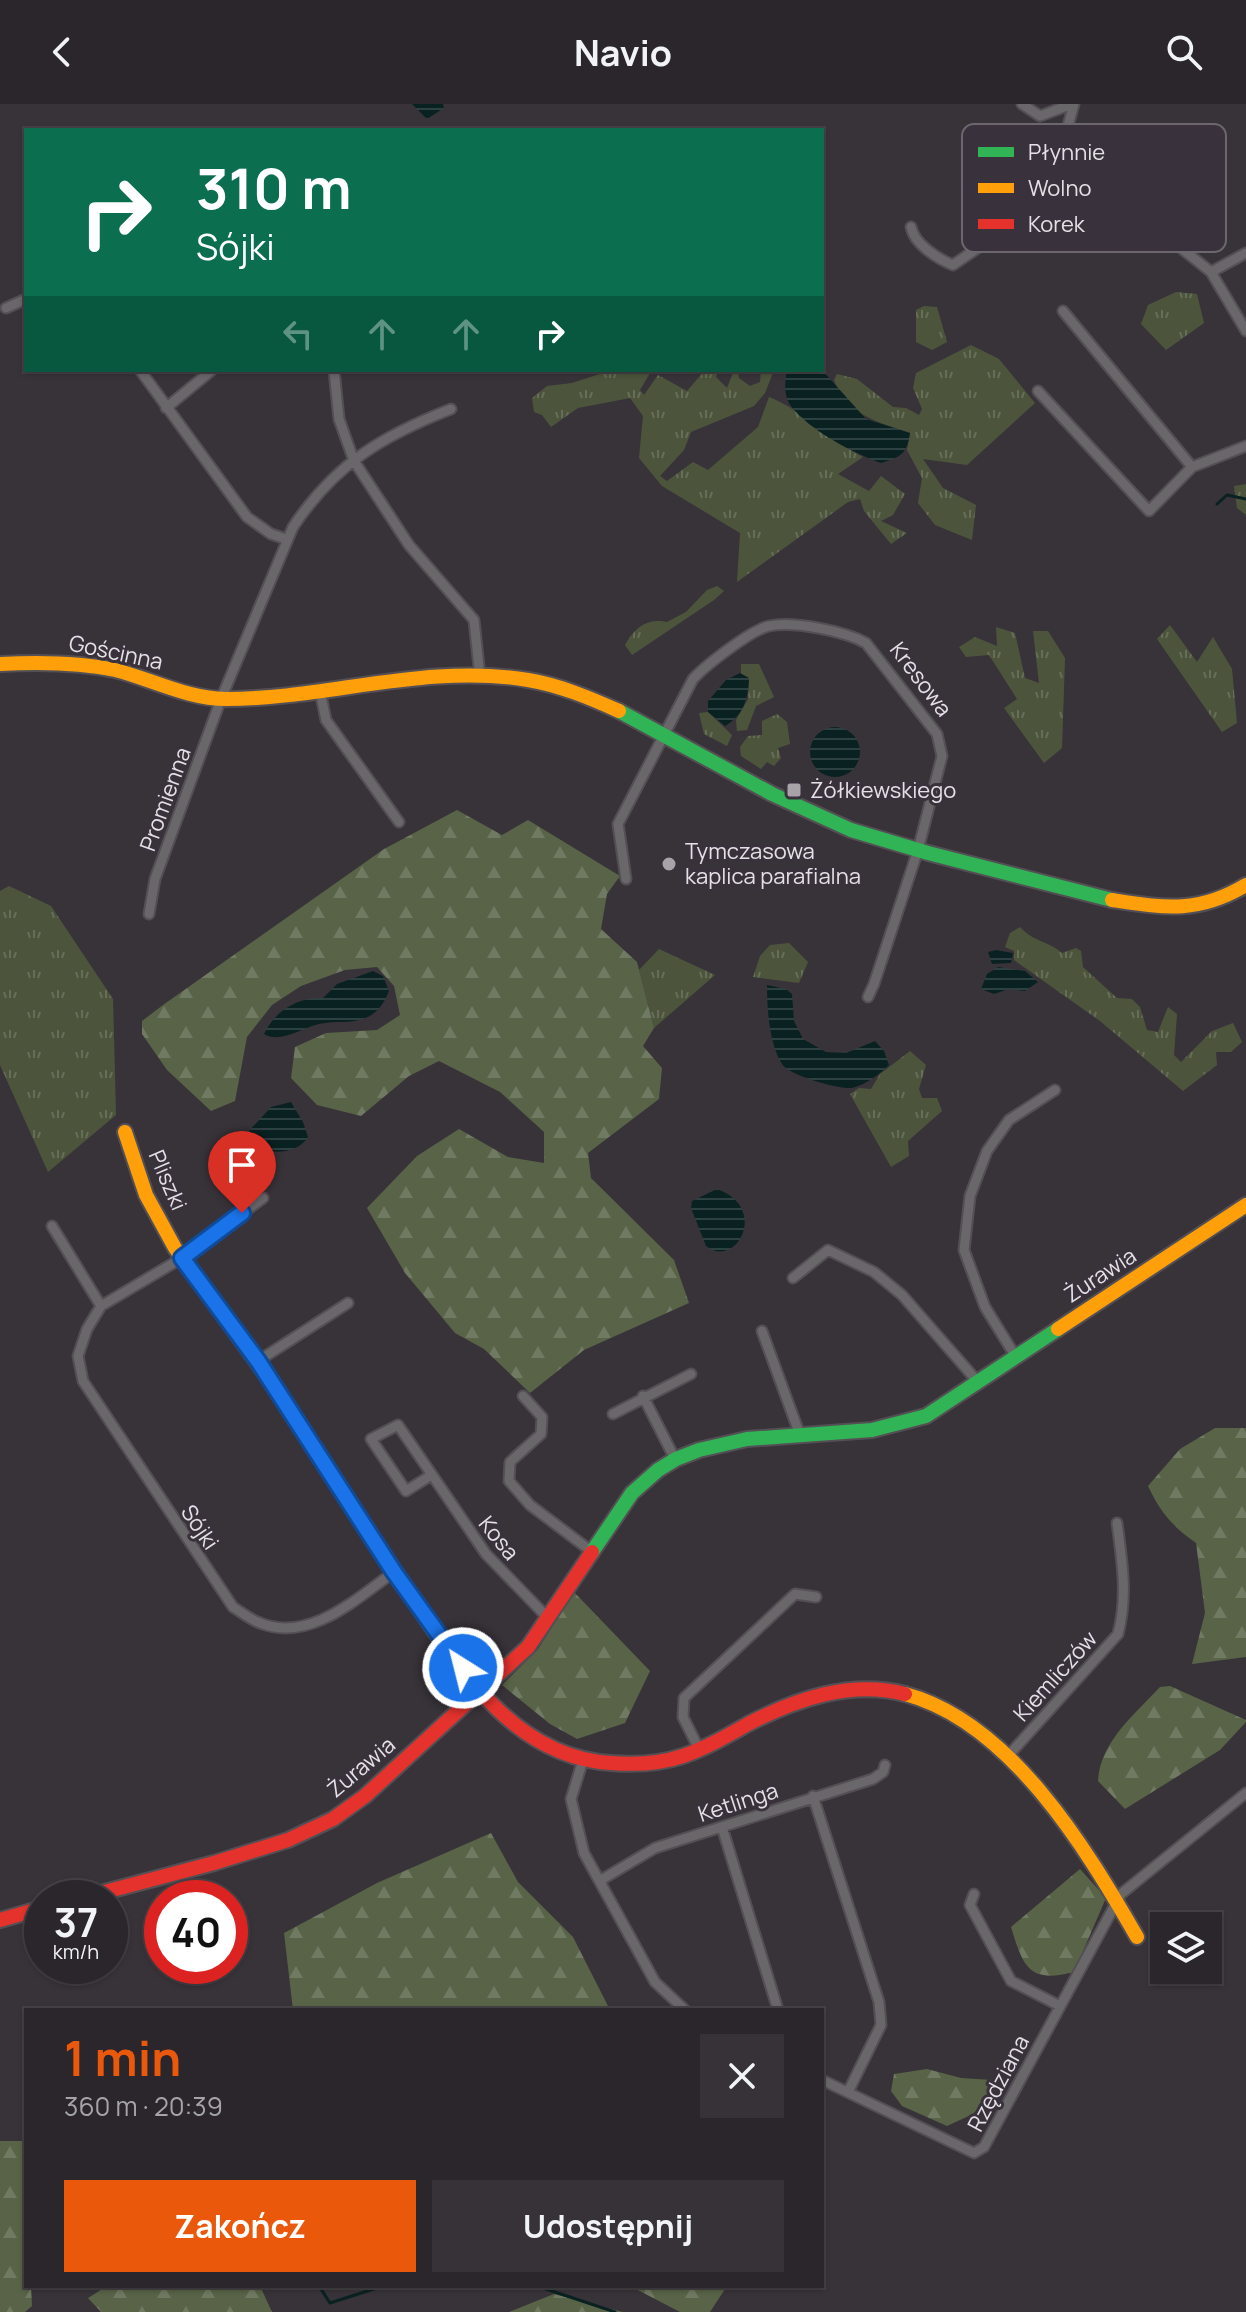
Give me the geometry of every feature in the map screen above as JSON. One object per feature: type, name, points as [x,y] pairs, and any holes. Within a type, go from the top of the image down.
[{"type":"street","points":[[1022,104],[1040,116],[1073,104]]},
{"type":"street","points":[[1068,124],[1073,104]]},
{"type":"street","points":[[911,227],[912,233],[939,259],[953,265],[972,252]]},
{"type":"street","points":[[1186,252],[1211,272],[1246,331]]},
{"type":"street","points":[[1211,272],[1246,253]]},
{"type":"street","points":[[6,308],[24,300]]},
{"type":"street","points":[[1063,311],[1192,467]]},
{"type":"street","points":[[141,372],[247,517],[271,534],[286,539]]},
{"type":"street","points":[[166,408],[210,372]]},
{"type":"street","points":[[334,372],[339,419],[354,461],[409,545],[474,620],[480,677]]},
{"type":"street","points":[[1038,391],[1149,511],[1192,467],[1246,446]]},
{"type":"street","name":"Promienna","points":[[149,914],[155,879],[221,699],[286,539],[306,507],[340,471],[373,445],[401,429],[451,409]]},
{"type":"street","name":"Kresowa","points":[[626,879],[618,824],[693,679],[707,665],[766,626],[784,624],[850,634],[866,643],[937,734],[942,756],[918,850],[868,997]]},
{"type":"street","name":"Gościnna","points":[[0,664],[62,661],[113,670],[221,699]]},
{"type":"street","points":[[221,699],[480,677],[528,681],[568,689],[664,731],[798,808],[875,839],[1114,901],[1151,906],[1197,907],[1229,896],[1246,885]]},
{"type":"street","points":[[320,691],[326,720],[399,822]]},
{"type":"street","points":[[1016,1357],[985,1307],[964,1250],[970,1196],[987,1151],[1009,1120],[1055,1090]]},
{"type":"street","name":"Pliszki","points":[[125,1132],[147,1196],[182,1258],[258,1361],[394,1572],[481,1692],[516,1727],[552,1750],[583,1760],[642,1765],[664,1763],[700,1751],[774,1711],[806,1698],[847,1688],[879,1688],[909,1695],[947,1708],[985,1734],[1008,1756],[1062,1819],[1118,1902],[1137,1937]]},
{"type":"street","points":[[52,1226],[101,1306],[182,1258],[263,1198]]},
{"type":"street","name":"Żurawia","points":[[128,1886],[288,1840],[333,1819],[365,1796],[528,1647],[632,1493],[675,1459],[706,1448],[800,1435],[874,1430],[926,1416],[1246,1205]]},
{"type":"street","points":[[793,1278],[828,1250],[874,1272],[902,1295],[978,1382]]},
{"type":"street","points":[[258,1361],[348,1303]]},
{"type":"street","name":"Sójki","points":[[101,1306],[87,1329],[78,1356],[83,1381],[233,1607],[261,1624],[294,1629],[333,1615],[394,1572]]},
{"type":"street","points":[[762,1331],[800,1435]]},
{"type":"street","points":[[613,1414],[691,1374]]},
{"type":"street","points":[[523,1396],[542,1417],[541,1434],[510,1462],[509,1481],[530,1505],[591,1551]]},
{"type":"street","points":[[643,1396],[675,1459]]},
{"type":"street","name":"Kosa","points":[[430,1476],[406,1491],[371,1439],[398,1425],[486,1554],[547,1617]]},
{"type":"street","name":"Kiemliczów","points":[[1008,1756],[1118,1634],[1125,1589],[1117,1523]]},
{"type":"street","points":[[700,1751],[683,1717],[684,1698],[795,1594],[816,1597]]},
{"type":"street","points":[[583,1760],[571,1799],[584,1853],[655,1982],[683,2008]]},
{"type":"street","name":"Ketlinga","points":[[601,1880],[655,1848],[873,1779],[883,1772],[885,1765]]},
{"type":"street","name":"Rzędziana","points":[[824,2081],[974,2153],[984,2147],[1121,1894],[1246,1793]]},
{"type":"street","points":[[813,1796],[879,2002],[881,2025],[848,2092]]},
{"type":"street","points":[[722,1827],[777,2008]]},
{"type":"street","points":[[974,1894],[970,1905],[1011,1981],[1060,2006]]},
{"type":"street","points":[[0,1920],[24,1913]]},
{"type":"green space","points":[[1176,292],[1197,294],[1204,323],[1166,350],[1141,324],[1148,305]]},
{"type":"green space","points":[[924,306],[937,307],[947,342],[932,350],[916,342],[916,310]]},
{"type":"green space","points":[[971,345],[999,359],[1035,403],[967,465],[923,459],[943,488],[976,505],[972,540],[935,525],[918,503],[922,478],[907,450],[910,433],[865,416],[847,402],[834,380],[837,374],[857,379],[893,407],[906,408],[919,415],[922,409],[913,388],[916,373]]},
{"type":"green space","points":[[606,372],[649,372],[640,390],[644,395],[658,375],[687,391],[703,372],[718,372],[716,377],[727,388],[733,372],[738,372],[739,378],[750,386],[760,382],[761,372],[773,372],[765,393],[754,406],[691,432],[684,450],[660,476],[667,481],[693,462],[708,470],[758,427],[769,397],[794,410],[863,457],[838,474],[869,491],[881,476],[905,494],[893,515],[881,521],[907,533],[891,544],[864,511],[860,499],[848,502],[737,582],[740,533],[662,486],[639,458],[643,416],[630,398],[578,408],[551,427],[542,415],[534,412],[532,398],[547,386],[572,383]]},
{"type":"green space","points":[[1246,484],[1246,515],[1237,508],[1234,486]]},
{"type":"green space","points":[[717,586],[724,591],[714,600],[632,655],[625,645],[637,629],[647,623],[667,622],[686,612],[707,590]]},
{"type":"green space","points":[[1170,625],[1197,662],[1213,637],[1232,669],[1237,723],[1222,732],[1157,639]]},
{"type":"green space","points":[[996,627],[1015,633],[1025,678],[1039,683],[1033,631],[1048,631],[1065,658],[1062,748],[1044,763],[1004,708],[1017,699],[989,655],[966,657],[959,647],[975,637],[997,646]]},
{"type":"green space","points":[[741,664],[759,664],[774,697],[756,706],[747,730],[737,731],[736,720],[748,699],[749,679],[741,674]]},
{"type":"green space","points":[[708,712],[732,735],[727,746],[704,734],[699,713]]},
{"type":"green space","points":[[777,714],[787,722],[790,744],[778,748],[781,758],[774,766],[767,762],[761,769],[741,756],[740,747],[748,736],[762,735],[762,721]]},
{"type":"green space","points":[[457,810],[502,835],[528,820],[620,876],[607,894],[601,929],[637,962],[654,1028],[643,1046],[662,1068],[659,1099],[588,1153],[591,1178],[674,1260],[689,1303],[584,1350],[530,1393],[484,1349],[455,1333],[405,1273],[367,1208],[417,1156],[459,1129],[508,1157],[544,1163],[544,1132],[500,1092],[439,1061],[409,1076],[361,1116],[317,1105],[291,1078],[295,1047],[326,1033],[377,1030],[400,1015],[394,986],[377,967],[345,970],[301,986],[272,1005],[247,1037],[235,1101],[211,1111],[167,1070],[142,1034],[142,1021],[163,1005],[384,849]]},
{"type":"green space","points":[[9,886],[51,906],[113,999],[116,1115],[48,1172],[0,1065],[0,891]]},
{"type":"green space","points":[[1020,927],[1062,953],[1076,948],[1081,951],[1083,967],[1117,998],[1132,999],[1140,1007],[1147,1030],[1158,1032],[1168,1007],[1177,1014],[1174,1055],[1181,1062],[1212,1031],[1233,1023],[1242,1042],[1231,1052],[1216,1052],[1217,1065],[1183,1091],[1100,1021],[1014,960],[1014,951],[1005,947],[1010,933]]},
{"type":"green space","points":[[789,943],[808,962],[799,983],[753,977],[760,956],[770,945]]},
{"type":"green space","points":[[659,949],[715,975],[654,1028],[639,970]]},
{"type":"green space","points":[[910,1051],[926,1065],[919,1089],[922,1098],[937,1098],[942,1111],[908,1141],[909,1156],[891,1167],[850,1094],[859,1088],[871,1089],[880,1074]]},
{"type":"green space","points":[[1215,1428],[1246,1428],[1246,1657],[1192,1664],[1205,1613],[1196,1543],[1168,1518],[1148,1486],[1180,1449]]},
{"type":"green space","points":[[574,1592],[650,1671],[625,1723],[577,1739],[550,1724],[502,1685],[538,1649]]},
{"type":"green space","points":[[1170,1686],[1246,1722],[1220,1750],[1125,1809],[1098,1781],[1100,1767],[1120,1730],[1160,1687]]},
{"type":"green space","points":[[491,1833],[518,1882],[573,1937],[609,2008],[293,2008],[284,1933],[377,1883]]},
{"type":"green space","points":[[1080,1869],[1106,1898],[1074,1972],[1046,1976],[1037,1973],[1024,1962],[1011,1927]]},
{"type":"green space","points":[[927,2069],[961,2078],[993,2080],[998,2087],[973,2114],[947,2126],[902,2106],[891,2091],[894,2074]]},
{"type":"green space","points":[[0,2141],[24,2141],[24,2288],[31,2288],[32,2306],[25,2312],[0,2312]]},
{"type":"green space","points":[[104,2288],[261,2288],[272,2312],[101,2312],[88,2298]]},
{"type":"green space","points":[[634,2288],[726,2288],[710,2312],[680,2312]]},
{"type":"green space","points":[[554,2294],[623,2312],[509,2312]]},
{"type":"shaded area","points":[[412,104],[443,104],[444,108],[427,119]]},
{"type":"shaded area","points":[[787,372],[824,372],[866,419],[910,433],[907,446],[898,456],[881,463],[845,447],[799,415],[788,402],[785,388]]},
{"type":"shaded area","points":[[740,673],[749,678],[746,700],[737,717],[725,726],[708,712],[708,701],[726,680]]},
{"type":"shaded area","points":[[835,727],[852,735],[860,752],[852,769],[835,777],[818,769],[810,752],[818,735]]},
{"type":"shaded area","points":[[988,952],[1013,953],[1011,963],[992,964]]},
{"type":"shaded area","points":[[998,967],[1025,971],[1038,982],[1025,991],[1009,989],[994,994],[981,989],[987,974]]},
{"type":"shaded area","points":[[373,971],[383,976],[389,991],[382,1005],[370,1016],[319,1024],[284,1036],[264,1034],[274,1019],[288,1007],[304,1000],[323,998],[337,984]]},
{"type":"shaded area","points":[[767,985],[786,989],[792,994],[794,1021],[803,1039],[826,1052],[846,1053],[875,1041],[884,1051],[889,1065],[872,1079],[852,1088],[815,1081],[786,1068],[778,1056],[772,1036]]},
{"type":"shaded area","points":[[291,1102],[308,1137],[299,1146],[287,1151],[260,1149],[249,1131],[271,1107]]},
{"type":"shaded area","points":[[717,1189],[733,1198],[742,1209],[745,1222],[737,1244],[728,1250],[717,1251],[706,1246],[691,1208],[692,1201]]},
{"type":"waterway","points":[[1217,504],[1227,495],[1246,499]]},
{"type":"waterway","points":[[320,2288],[330,2303],[377,2288]]},
{"type":"waterway","points":[[543,2288],[615,2312]]},
{"type":"traffic: fast","points":[[619,711],[772,794],[851,830],[1112,900]]},
{"type":"traffic: fast","points":[[592,1552],[632,1493],[676,1459],[699,1450],[747,1439],[872,1430],[926,1416],[1058,1329]]},
{"type":"traffic: slow","points":[[0,664],[58,663],[101,667],[184,692],[226,699],[301,694],[414,679],[490,676],[551,685],[619,711]]},
{"type":"traffic: slow","points":[[1112,900],[1165,906],[1196,905],[1246,885]]},
{"type":"traffic: slow","points":[[125,1132],[146,1195],[175,1248],[265,1373],[393,1569]]},
{"type":"traffic: slow","points":[[1058,1329],[1246,1205]]},
{"type":"traffic: slow","points":[[905,1694],[943,1709],[978,1731],[1011,1760],[1069,1828],[1137,1937]]},
{"type":"traffic: jam","points":[[128,1886],[288,1840],[333,1819],[365,1796],[528,1647],[592,1552]]},
{"type":"traffic: jam","points":[[393,1569],[435,1632],[482,1693],[509,1720],[539,1741],[573,1756],[620,1764],[665,1761],[700,1749],[766,1715],[824,1694],[864,1689],[905,1694]]},
{"type":"traffic: jam","points":[[0,1920],[24,1913]]},
{"type":"place","name":"Żółkiewskiego","points":[[794,790]]},
{"type":"place","name":"Tymczasowa kaplica parafialna","points":[[669,864]]},
{"type":"route","points":[[242,1213],[182,1258],[258,1361],[394,1572],[463,1668]]}]
